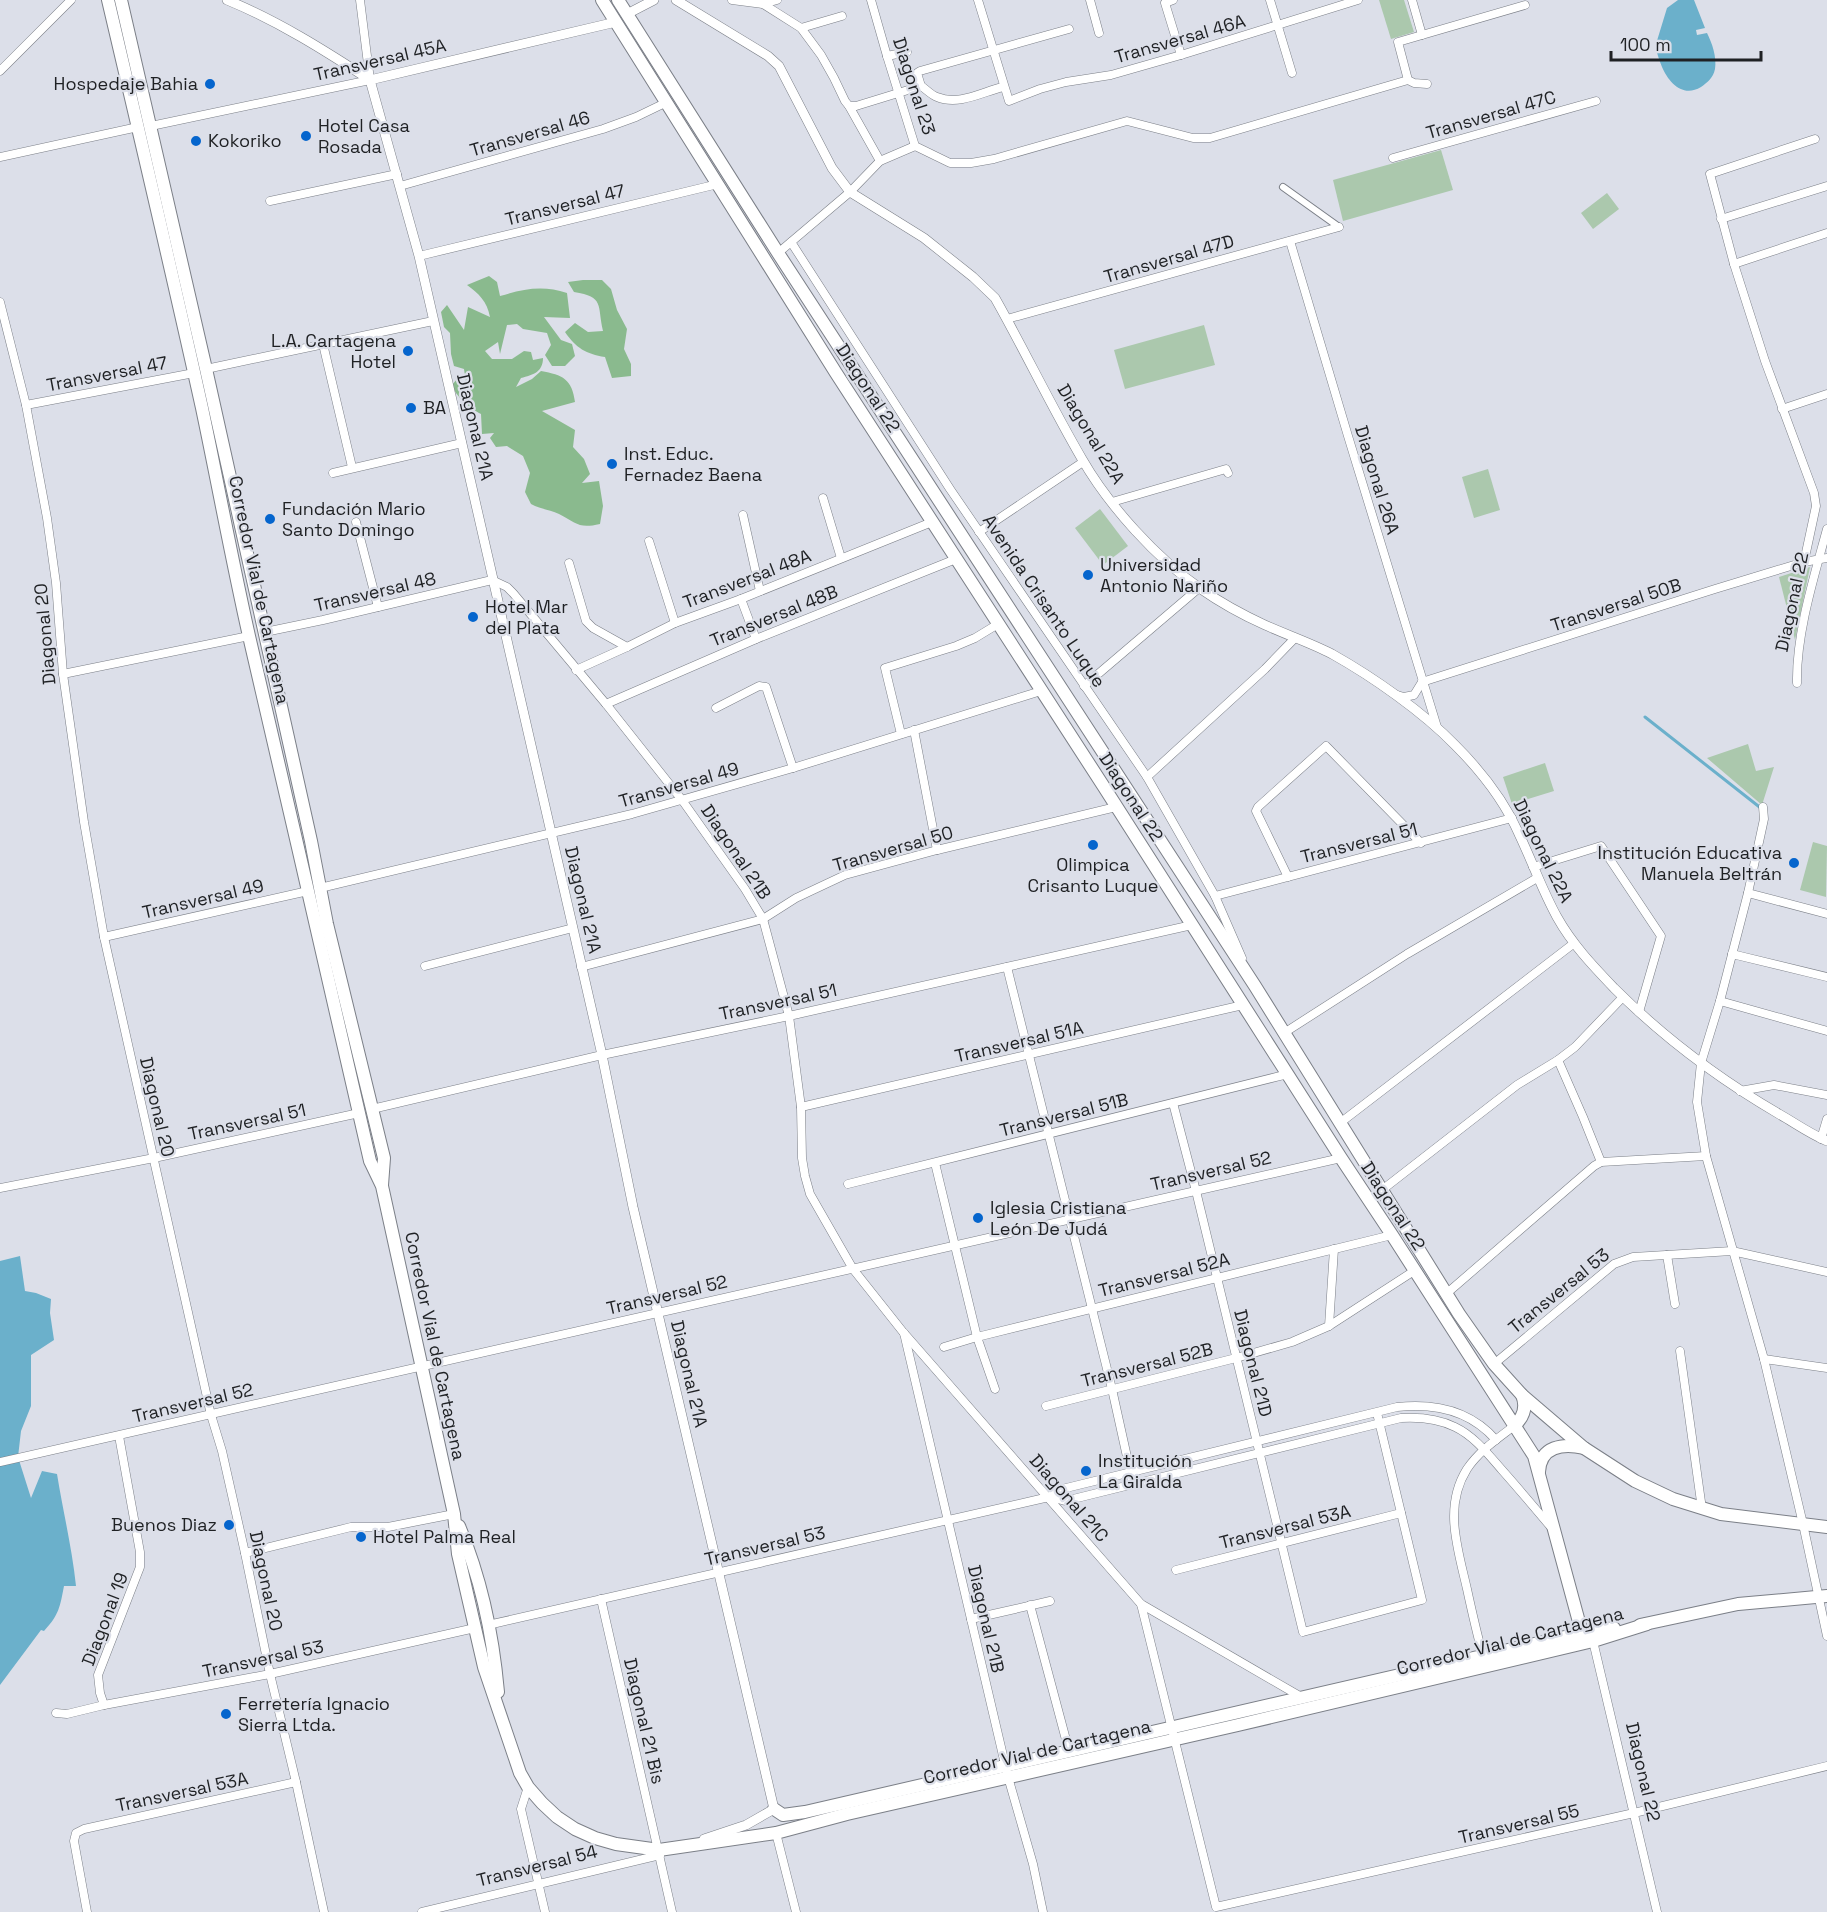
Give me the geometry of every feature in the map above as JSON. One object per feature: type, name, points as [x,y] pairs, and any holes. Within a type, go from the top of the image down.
[{"type":"main road","name":"Corredor Vial de Cartagena","points":[[108,0],[144,126],[206,369],[265,632],[314,889]]},
{"type":"main road","name":"Corredor Vial de Cartagena","points":[[121,0],[144,126],[249,636],[314,889],[365,1111],[384,1158],[382,1186],[454,1514],[458,1554],[484,1667],[520,1773],[528,1787],[557,1817],[595,1838],[659,1852],[776,1833],[1007,1771],[1069,1751],[1172,1734],[1303,1698],[1582,1633],[1647,1624],[1738,1604],[1823,1596]]},
{"type":"main road","name":"Diagonal 22","points":[[602,0],[836,374],[1534,1456],[1582,1633]]},
{"type":"main road","name":"Diagonal 22","points":[[618,0],[778,253],[1255,986],[1446,1294],[1494,1364],[1522,1395],[1584,1448]]},
{"type":"main road","points":[[1514,1426],[1523,1415],[1525,1408],[1522,1395]]},
{"type":"main road","points":[[1539,1477],[1539,1467],[1548,1452],[1565,1445],[1584,1448],[1635,1481],[1673,1499],[1702,1509],[1721,1514],[1827,1527]]},
{"type":"main road","name":"Corredor Vial de Cartagena","points":[[454,1514],[471,1554],[488,1624],[496,1667],[499,1710]]},
{"type":"main road","name":"Corredor Vial de Cartagena","points":[[774,1809],[783,1815],[794,1814],[1007,1771],[1593,1641],[1647,1624]]},
{"type":"street","points":[[0,71],[71,0]]},
{"type":"street","points":[[227,0],[311,42],[370,80]]},
{"type":"street","name":"Diagonal 21A","points":[[360,0],[370,80],[419,256],[602,1055],[633,1207],[774,1809]]},
{"type":"street","points":[[627,14],[654,0]]},
{"type":"street","name":"Diagonal 22A","points":[[675,0],[752,45],[779,66],[832,168],[850,192],[924,238],[974,277],[994,298],[1083,462],[1152,549],[1198,588],[1239,613],[1332,654],[1393,693],[1437,727],[1481,773],[1512,818],[1537,878],[1557,918],[1574,944],[1639,1012],[1701,1063]]},
{"type":"street","points":[[732,0],[765,2],[777,0]]},
{"type":"street","name":"Diagonal 23","points":[[871,0],[915,146],[950,163],[971,163],[994,159],[1127,121],[1193,138],[1210,138],[1408,80]]},
{"type":"street","points":[[978,0],[992,51],[1003,87],[954,101],[937,97],[921,86],[917,73],[920,71],[992,51],[1069,29]]},
{"type":"street","points":[[1090,0],[1099,33]]},
{"type":"street","points":[[1270,0],[1292,73]]},
{"type":"street","name":"Transversal 46A","points":[[1003,87],[1009,101],[1066,82],[1111,75],[1181,56],[1358,0]]},
{"type":"street","points":[[1412,0],[1422,35]]},
{"type":"street","points":[[1169,1],[1181,56]]},
{"type":"street","points":[[765,2],[801,28],[821,55],[880,161]]},
{"type":"street","points":[[1427,84],[1418,84],[1408,80],[1398,42],[1525,5]]},
{"type":"street","points":[[801,28],[842,16]]},
{"type":"street","name":"Transversal 45A","points":[[0,157],[370,80],[616,22]]},
{"type":"street","points":[[887,56],[907,51]]},
{"type":"street","points":[[849,106],[856,106],[921,86]]},
{"type":"street","name":"Transversal 47C","points":[[1393,158],[1596,100]]},
{"type":"street","name":"Transversal 46","points":[[400,186],[603,129],[665,103]]},
{"type":"street","points":[[1804,562],[1816,506],[1815,498],[1782,409],[1734,264],[1710,174],[1815,139]]},
{"type":"street","points":[[778,253],[850,192],[880,161],[915,146]]},
{"type":"street","points":[[270,201],[397,174]]},
{"type":"street","name":"Transversal 47","points":[[419,256],[718,184]]},
{"type":"street","points":[[1721,219],[1827,186]]},
{"type":"street","points":[[1283,187],[1339,227]]},
{"type":"street","name":"Transversal 47D","points":[[1007,319],[1339,227]]},
{"type":"street","points":[[1734,264],[1827,233]]},
{"type":"street","name":"Diagonal 26A","points":[[1290,241],[1437,727]]},
{"type":"street","name":"Avenida Crisanto Luque","points":[[791,242],[950,489],[1147,777],[1215,896],[1255,986]]},
{"type":"street","name":"Diagonal 20","points":[[0,302],[26,405],[47,518],[56,583],[63,674],[84,822],[104,937],[211,1415],[222,1451],[324,1912]]},
{"type":"street","points":[[206,369],[433,321]]},
{"type":"street","points":[[323,344],[352,467]]},
{"type":"street","name":"Transversal 47","points":[[26,405],[194,373]]},
{"type":"street","points":[[1782,409],[1827,394]]},
{"type":"street","points":[[333,473],[462,443]]},
{"type":"street","points":[[979,532],[1083,462]]},
{"type":"street","points":[[1113,502],[1226,469],[1228,473]]},
{"type":"street","points":[[823,498],[841,558]]},
{"type":"street","points":[[742,514],[760,591]]},
{"type":"street","points":[[356,522],[378,607]]},
{"type":"street","name":"Transversal 48A","points":[[576,670],[675,623],[932,522]]},
{"type":"street","name":"Diagonal 22","points":[[1797,683],[1797,665],[1812,584],[1823,559],[1827,529]]},
{"type":"street","points":[[649,541],[675,623]]},
{"type":"street","name":"Transversal 48B","points":[[606,704],[756,639],[956,559]]},
{"type":"street","name":"Transversal 50B","points":[[1393,693],[1404,697],[1414,695],[1422,681],[1804,562],[1823,559]]},
{"type":"street","points":[[569,563],[586,621],[593,628],[627,647]]},
{"type":"street","name":"Transversal 48","points":[[265,632],[492,580]]},
{"type":"street","name":"Diagonal 21B","points":[[492,580],[507,587],[513,593],[606,704],[682,800],[745,889],[763,919],[789,1016],[801,1107],[802,1158],[810,1194],[853,1269]]},
{"type":"street","points":[[1084,686],[1198,588]]},
{"type":"street","points":[[741,598],[756,639]]},
{"type":"street","points":[[901,734],[885,668],[956,646],[998,624]]},
{"type":"street","points":[[63,674],[249,636]]},
{"type":"street","points":[[1147,777],[1295,638]]},
{"type":"street","points":[[716,708],[759,687],[766,687],[793,768]]},
{"type":"street","name":"Transversal 49","points":[[104,937],[550,834],[682,800],[1041,691]]},
{"type":"street","points":[[914,730],[937,850]]},
{"type":"street","points":[[1288,877],[1256,811],[1326,746],[1421,843]]},
{"type":"street","name":"Transversal 50","points":[[581,967],[763,919],[796,898],[845,875],[937,850],[1116,807]]},
{"type":"street","points":[[1763,807],[1764,819],[1748,893],[1701,1063],[1697,1102],[1706,1156],[1764,1359],[1803,1524],[1823,1596],[1827,1636]]},
{"type":"street","name":"Transversal 51","points":[[1215,896],[1512,818]]},
{"type":"street","points":[[1533,867],[1601,846],[1660,936],[1639,1012]]},
{"type":"street","points":[[1284,1033],[1407,954],[1537,878]]},
{"type":"street","points":[[1748,893],[1827,914]]},
{"type":"street","name":"Transversal 51","points":[[0,1188],[154,1158],[602,1055],[789,1016],[1192,925]]},
{"type":"street","points":[[425,966],[573,928]]},
{"type":"street","points":[[1340,1124],[1574,944]]},
{"type":"street","points":[[1732,954],[1827,977]]},
{"type":"street","points":[[1007,967],[1112,1389],[1133,1484]]},
{"type":"street","points":[[1382,1190],[1516,1085],[1558,1060],[1588,1036],[1623,997]]},
{"type":"street","points":[[1720,1000],[1827,1032]]},
{"type":"street","name":"Transversal 51A","points":[[801,1107],[1243,1005]]},
{"type":"street","points":[[1558,1060],[1601,1162]]},
{"type":"street","points":[[1701,1063],[1740,1091],[1824,1140],[1827,1119]]},
{"type":"street","name":"Transversal 51B","points":[[848,1184],[1288,1074]]},
{"type":"street","points":[[1740,1091],[1774,1085],[1827,1095]]},
{"type":"street","name":"Diagonal 21D","points":[[1173,1102],[1303,1632],[1422,1600],[1401,1513]]},
{"type":"street","points":[[1446,1294],[1601,1162],[1706,1156]]},
{"type":"street","name":"Transversal 52","points":[[0,1462],[1341,1158]]},
{"type":"street","points":[[935,1163],[977,1336],[995,1389]]},
{"type":"street","name":"Transversal 52A","points":[[944,1347],[977,1336],[1392,1235]]},
{"type":"street","points":[[1329,1326],[1334,1249]]},
{"type":"street","name":"Transversal 53","points":[[1494,1364],[1614,1264],[1624,1259],[1732,1251],[1827,1272]]},
{"type":"street","points":[[1667,1255],[1675,1304]]},
{"type":"street","name":"Diagonal 21C","points":[[853,1269],[903,1332],[1141,1604],[1303,1698]]},
{"type":"street","name":"Transversal 52B","points":[[1046,1406],[1292,1342],[1329,1326],[1414,1271]]},
{"type":"street","name":"Diagonal 21B","points":[[903,1332],[1007,1771],[1033,1864],[1043,1912]]},
{"type":"street","points":[[1680,1351],[1702,1509]]},
{"type":"street","points":[[1764,1359],[1827,1368]]},
{"type":"street","name":"Transversal 53","points":[[488,1624],[1049,1497],[1062,1489],[1397,1407],[1414,1405],[1443,1408],[1474,1421],[1496,1440]]},
{"type":"street","points":[[1377,1413],[1401,1513]]},
{"type":"street","name":"Transversal 53","points":[[1049,1497],[1065,1501],[1401,1418],[1431,1419],[1454,1426],[1468,1435],[1484,1450],[1553,1529]]},
{"type":"street","points":[[1483,1656],[1454,1532],[1453,1510],[1463,1476],[1484,1450],[1514,1426]]},
{"type":"street","name":"Diagonal 19","points":[[104,1705],[98,1675],[140,1567],[140,1552],[119,1436]]},
{"type":"street","name":"Transversal 53A","points":[[1176,1570],[1401,1513]]},
{"type":"street","points":[[245,1553],[351,1527],[388,1527],[454,1514]]},
{"type":"street","name":"Diagonal 21 Bis","points":[[601,1599],[672,1912]]},
{"type":"street","points":[[971,1619],[1050,1600]]},
{"type":"street","points":[[1141,1604],[1172,1734]]},
{"type":"street","points":[[1030,1605],[1069,1751]]},
{"type":"street","name":"Transversal 53","points":[[56,1713],[68,1714],[104,1705],[270,1674],[475,1628]]},
{"type":"street","name":"Diagonal 22","points":[[1593,1641],[1658,1912]]},
{"type":"street","name":"Transversal 55","points":[[1172,1734],[1216,1907],[1634,1813],[1827,1766]]},
{"type":"street","name":"Transversal 53A","points":[[87,1912],[74,1841],[76,1833],[84,1829],[296,1782]]},
{"type":"street","points":[[528,1787],[521,1809],[544,1912]]},
{"type":"street","points":[[681,1847],[746,1826],[774,1809]]},
{"type":"street","points":[[776,1833],[796,1912]]},
{"type":"street","name":"Transversal 54","points":[[422,1912],[659,1852]]},
{"type":"green space","points":[[1379,0],[1404,0],[1414,32],[1391,39]]},
{"type":"green space","points":[[1441,150],[1453,190],[1343,221],[1333,180]]},
{"type":"green space","points":[[1607,193],[1619,209],[1593,229],[1581,213]]},
{"type":"green space","points":[[489,276],[497,282],[500,296],[533,289],[550,289],[567,293],[570,318],[544,317],[561,340],[572,344],[575,356],[565,366],[552,366],[545,355],[551,345],[547,333],[523,329],[517,324],[507,325],[500,354],[498,342],[485,351],[492,359],[512,359],[524,351],[531,352],[533,360],[543,358],[539,370],[521,378],[516,387],[532,379],[541,371],[555,374],[569,383],[575,402],[542,411],[575,430],[573,447],[584,459],[590,474],[582,483],[599,481],[603,506],[600,524],[587,526],[578,524],[531,504],[525,492],[530,473],[523,456],[507,446],[496,447],[490,438],[494,433],[482,434],[481,414],[464,402],[452,385],[457,379],[466,383],[464,369],[454,366],[450,333],[444,327],[441,312],[447,305],[464,330],[468,307],[490,317],[482,298],[467,285]]},
{"type":"green space","points":[[602,280],[611,289],[617,310],[627,329],[624,349],[631,364],[631,376],[612,378],[605,357],[582,349],[565,332],[575,323],[588,332],[603,331],[598,304],[591,297],[574,292],[568,282]]},
{"type":"green space","points":[[1204,325],[1215,365],[1125,389],[1114,350]]},
{"type":"green space","points":[[1488,469],[1500,510],[1474,518],[1462,477]]},
{"type":"green space","points":[[1100,509],[1128,546],[1103,565],[1075,528]]},
{"type":"green space","points":[[1810,567],[1795,640],[1779,577]]},
{"type":"green space","points":[[1748,744],[1756,771],[1774,767],[1762,805],[1707,758]]},
{"type":"green space","points":[[1545,763],[1554,791],[1512,804],[1503,777]]},
{"type":"green space","points":[[1813,842],[1827,846],[1826,897],[1800,890]]},
{"type":"water","points":[[1678,0],[1694,0],[1705,28],[1696,30],[1697,35],[1707,33],[1715,55],[1715,69],[1710,80],[1701,87],[1688,91],[1677,87],[1669,78],[1662,67],[1656,44],[1667,8]]},
{"type":"water","points":[[20,1256],[25,1291],[51,1299],[50,1313],[54,1340],[31,1355],[31,1406],[21,1431],[18,1457],[31,1498],[42,1471],[57,1474],[76,1586],[64,1586],[60,1605],[53,1620],[44,1631],[41,1630],[0,1685],[0,1261]]},
{"type":"waterway","points":[[1645,717],[1762,809]]},
{"type":"place","name":"Hospedaje Bahia","points":[[210,84]]},
{"type":"place","name":"Hotel Casa Rosada","points":[[306,136]]},
{"type":"place","name":"Kokoriko","points":[[196,141]]},
{"type":"place","name":"L.A. Cartagena Hotel","points":[[408,351]]},
{"type":"place","name":"BA","points":[[411,408]]},
{"type":"place","name":"Inst. Educ. Fernadez Baena","points":[[612,464]]},
{"type":"place","name":"Fundación Mario Santo Domingo","points":[[270,519]]},
{"type":"place","name":"Universidad Antonio Nariño","points":[[1088,575]]},
{"type":"place","name":"Hotel Mar del Plata","points":[[473,617]]},
{"type":"place","name":"Olimpica Crisanto Luque","points":[[1093,845]]},
{"type":"place","name":"Institución Educativa Manuela Beltrán","points":[[1794,863]]},
{"type":"place","name":"Iglesia Cristiana León De Judá","points":[[978,1218]]},
{"type":"place","name":"Institución La Giralda","points":[[1086,1471]]},
{"type":"place","name":"Buenos Diaz","points":[[229,1525]]},
{"type":"place","name":"Hotel Palma Real","points":[[361,1537]]},
{"type":"place","name":"Ferretería Ignacio Sierra Ltda.","points":[[226,1714]]}]
